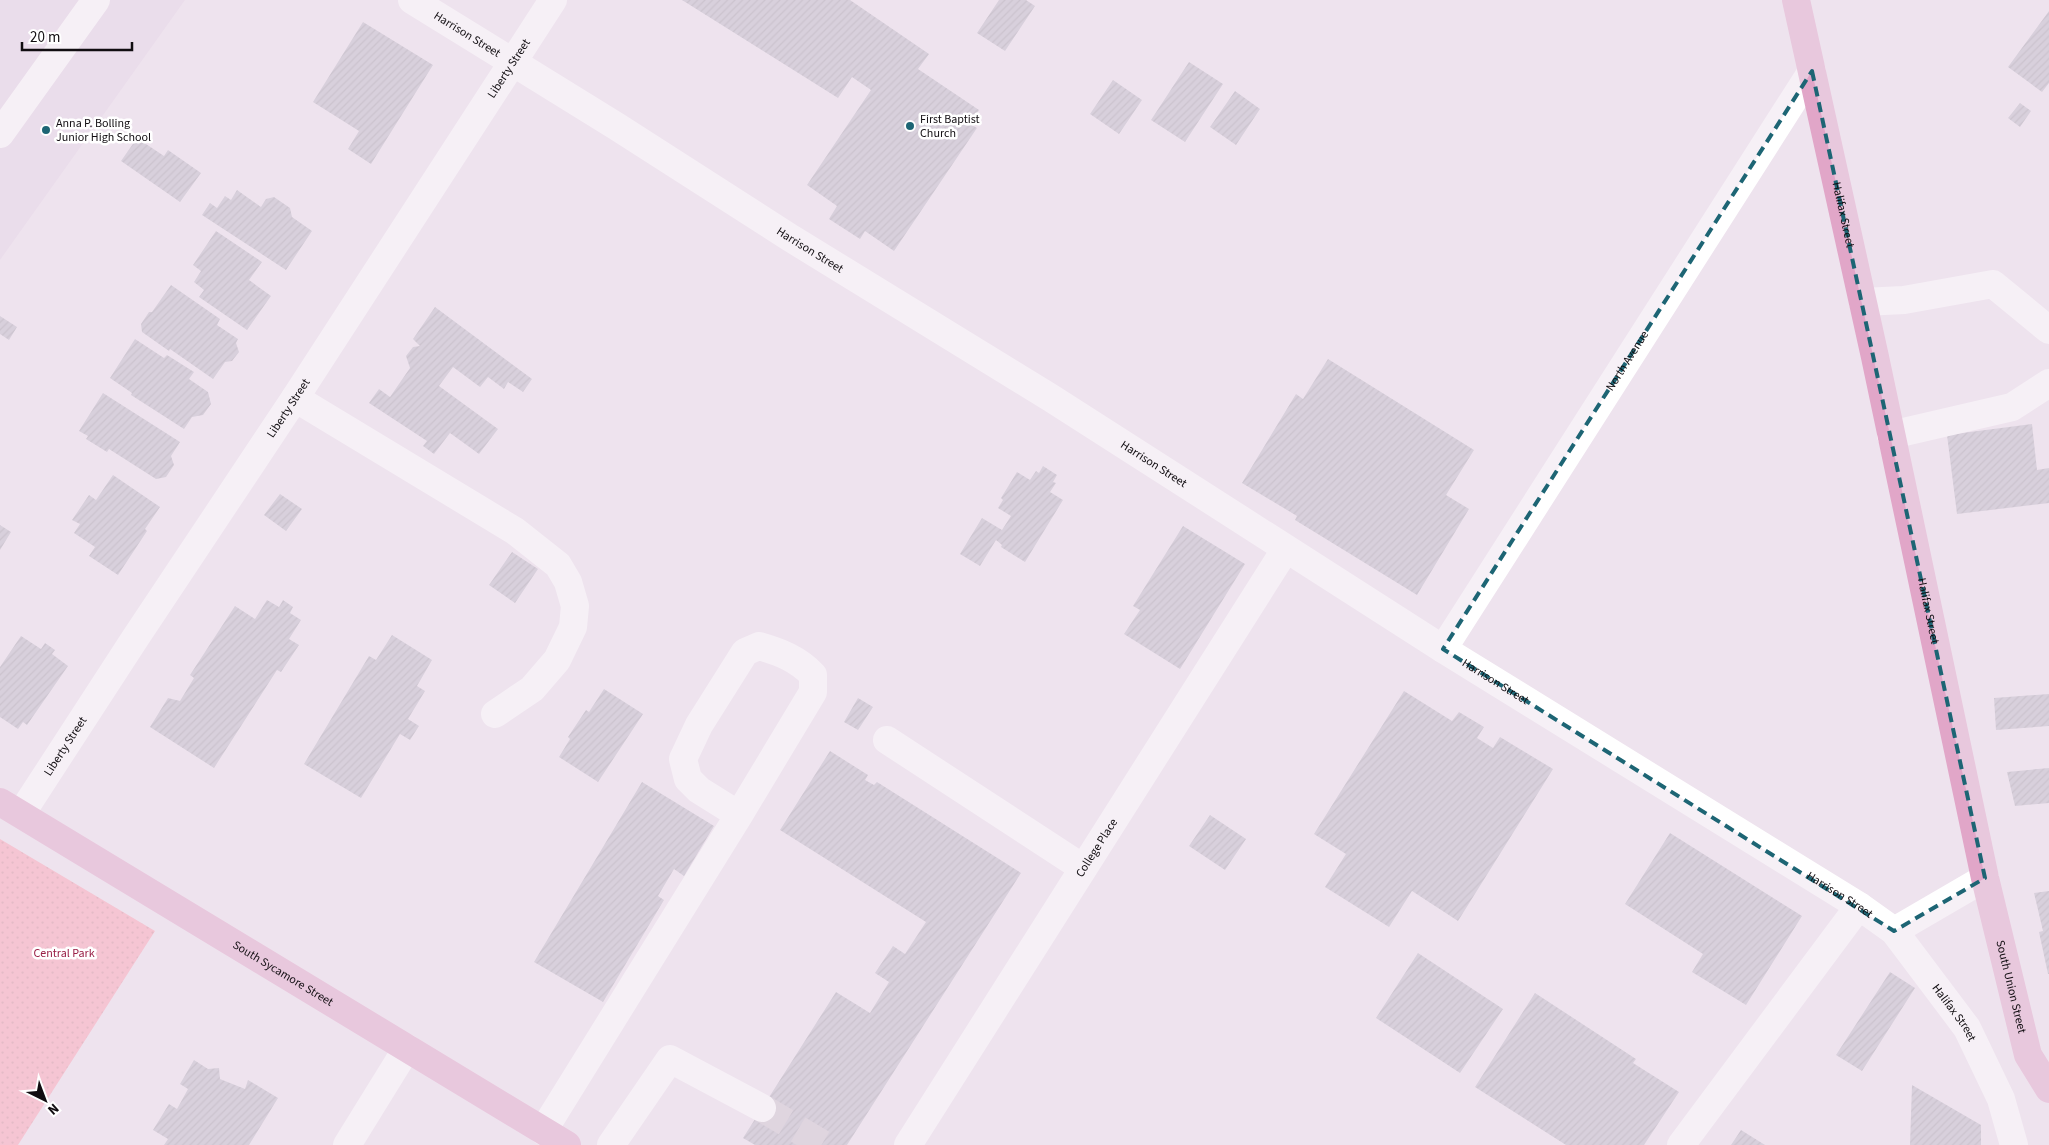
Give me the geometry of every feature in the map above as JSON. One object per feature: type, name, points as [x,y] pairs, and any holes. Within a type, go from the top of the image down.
[{"type":"main road","name":"Halifax Street","points":[[1796,0],[1863,302],[1985,878]]},
{"type":"main road","name":"South Sycamore Street","points":[[11,808],[567,1145]]},
{"type":"main road","name":"South Union Street","points":[[1985,878],[2028,1054],[2049,1089]]},
{"type":"street","points":[[0,134],[96,0]]},
{"type":"street","name":"Harrison Street","points":[[412,0],[616,126],[789,238],[1050,398],[1285,550],[1443,649],[1859,906],[1894,931]]},
{"type":"street","name":"Liberty Street","points":[[11,808],[134,640],[295,398],[554,0]]},
{"type":"street","name":"North Avenue","points":[[1443,649],[1812,70]]},
{"type":"street","points":[[1863,302],[1904,300],[1993,284],[2049,330]]},
{"type":"street","points":[[1891,435],[2012,407],[2049,383]]},
{"type":"street","points":[[295,398],[515,531],[558,565],[568,582],[575,606],[573,627],[556,660],[532,689],[495,714]]},
{"type":"street","name":"College Place","points":[[908,1145],[1285,550]]},
{"type":"street","points":[[543,1131],[740,815],[813,692],[813,675],[806,668],[783,653],[759,646],[744,652],[699,725],[683,759],[688,779],[699,790],[740,815]]},
{"type":"street","points":[[887,740],[1083,868]]},
{"type":"street","points":[[1894,931],[1985,878]]},
{"type":"street","points":[[1681,1145],[1859,906]]},
{"type":"street","name":"Halifax Street","points":[[1894,931],[1967,1028],[2002,1099],[2014,1145]]},
{"type":"street","points":[[347,1145],[407,1048]]},
{"type":"street","points":[[611,1145],[670,1059],[762,1108]]},
{"type":"highlighted area","points":[[1812,71],[1985,878],[1894,931],[1443,649]]},
{"type":"shaded area","name":"Anna P. Bolling Junior High School","points":[[0,0],[185,0],[0,260]]},
{"type":"green space","name":"Central Park","points":[[0,839],[155,931],[18,1145],[0,1145]]},
{"type":"building","name":"First Baptist Church","points":[[682,0],[850,0],[929,54],[918,69],[979,110],[970,124],[977,128],[894,251],[865,231],[860,239],[829,219],[837,206],[807,185],[871,90],[852,77],[838,98]]},
{"type":"building","points":[[999,0],[1026,0],[1035,6],[1005,51],[977,33]]},
{"type":"building","points":[[2049,11],[2049,83],[2042,92],[2008,67]]},
{"type":"building","points":[[363,22],[433,65],[371,164],[348,149],[359,131],[313,102]]},
{"type":"building","points":[[1189,62],[1223,84],[1185,142],[1151,120]]},
{"type":"building","points":[[1113,80],[1142,100],[1119,134],[1090,114]]},
{"type":"building","points":[[1235,91],[1260,109],[1236,145],[1210,127]]},
{"type":"building","points":[[2020,103],[2031,111],[2020,127],[2008,118]]},
{"type":"building","points":[[137,138],[164,156],[168,150],[201,173],[180,202],[121,161]]},
{"type":"building","points":[[237,190],[261,207],[266,199],[274,197],[290,208],[292,217],[312,231],[286,270],[202,215],[210,203],[217,208],[225,196],[231,200]]},
{"type":"building","points":[[216,231],[262,262],[249,280],[271,296],[247,330],[199,297],[204,290],[194,282],[201,271],[193,265]]},
{"type":"building","points":[[171,285],[220,319],[217,325],[238,339],[236,343],[239,352],[232,361],[225,362],[213,379],[142,332],[141,324]]},
{"type":"building","points":[[435,307],[532,379],[523,392],[508,382],[504,389],[488,377],[480,387],[453,367],[439,386],[498,429],[479,454],[450,433],[434,454],[423,446],[427,441],[369,403],[379,389],[390,397],[410,368],[406,356],[413,347],[420,346],[413,339]]},
{"type":"building","points":[[0,316],[17,327],[9,340],[0,334]]},
{"type":"building","points":[[135,339],[164,358],[167,355],[194,372],[189,379],[208,392],[211,404],[203,415],[192,417],[184,429],[131,395],[132,393],[110,378]]},
{"type":"building","points":[[1328,359],[1474,450],[1446,495],[1469,509],[1417,595],[1295,520],[1297,516],[1242,483],[1296,394],[1303,399]]},
{"type":"building","points":[[103,393],[180,442],[171,456],[174,465],[166,477],[156,479],[109,449],[107,452],[86,439],[88,436],[79,431]]},
{"type":"building","points":[[2032,424],[2037,470],[2049,468],[2049,503],[1957,514],[1947,435]]},
{"type":"building","points":[[1043,466],[1057,475],[1053,482],[1056,483],[1050,492],[1063,500],[1025,562],[1001,547],[1002,545],[996,540],[980,566],[960,554],[982,518],[1002,530],[1011,516],[998,508],[1003,500],[1001,498],[1017,472],[1030,480],[1036,471],[1039,473]]},
{"type":"building","points":[[113,475],[160,507],[145,529],[147,531],[118,575],[89,556],[95,547],[74,533],[80,524],[72,520],[89,495],[96,500]]},
{"type":"building","points":[[280,494],[302,509],[286,531],[264,515]]},
{"type":"building","points":[[0,525],[11,532],[0,550]]},
{"type":"building","points":[[1183,526],[1245,564],[1180,669],[1124,634],[1140,610],[1133,606]]},
{"type":"building","points":[[512,552],[538,569],[515,603],[489,585]]},
{"type":"building","points":[[267,600],[279,607],[283,600],[293,607],[290,613],[301,620],[289,639],[299,645],[281,672],[277,670],[214,768],[150,727],[168,698],[180,701],[194,678],[190,675],[235,606],[255,619]]},
{"type":"building","points":[[392,635],[432,660],[417,686],[425,691],[408,719],[419,726],[410,740],[400,734],[361,798],[304,764],[369,656],[376,660]]},
{"type":"building","points":[[21,636],[41,649],[45,643],[55,650],[52,654],[68,666],[27,725],[23,722],[18,729],[0,717],[0,667]]},
{"type":"building","points":[[604,689],[643,714],[598,782],[559,757],[570,739],[568,737],[586,710],[589,712]]},
{"type":"building","points":[[1404,691],[1452,721],[1459,712],[1484,727],[1477,738],[1493,748],[1500,737],[1553,769],[1458,921],[1412,891],[1389,927],[1325,887],[1346,854],[1314,834]]},
{"type":"building","points":[[2049,694],[2049,726],[1996,730],[1994,698]]},
{"type":"building","points":[[858,698],[873,707],[858,730],[844,722]]},
{"type":"building","points":[[830,751],[868,775],[865,780],[874,785],[877,782],[1021,873],[847,1145],[755,1145],[743,1138],[836,992],[870,1013],[889,982],[875,973],[893,946],[905,954],[926,922],[780,830]]},
{"type":"building","points":[[2049,768],[2049,803],[2015,806],[2007,772]]},
{"type":"building","points":[[642,782],[714,826],[684,876],[674,869],[658,896],[664,900],[603,1002],[534,962]]},
{"type":"building","points":[[1210,815],[1246,839],[1225,870],[1189,846]]},
{"type":"building","points":[[1670,833],[1802,916],[1746,1005],[1692,972],[1703,954],[1625,904]]},
{"type":"building","points":[[2049,891],[2048,974],[2039,932],[2043,931],[2034,893]]},
{"type":"building","points":[[1418,953],[1503,1009],[1460,1073],[1376,1018]]},
{"type":"building","points":[[1890,972],[1915,988],[1862,1071],[1836,1055]]},
{"type":"building","points":[[1535,993],[1636,1059],[1633,1063],[1679,1092],[1644,1145],[1566,1145],[1475,1087]]},
{"type":"building","points":[[194,1060],[208,1069],[219,1068],[220,1079],[245,1089],[248,1080],[278,1098],[249,1145],[164,1145],[168,1139],[153,1130],[169,1104],[177,1109],[188,1089],[180,1084]]},
{"type":"building","points":[[1912,1085],[1981,1125],[1981,1145],[1910,1145]]},
{"type":"building","points":[[1741,1130],[1765,1145],[1731,1145]]},
{"type":"tunnel","points":[[762,1108],[824,1145]]},
{"type":"place","name":"First Baptist Church","points":[[910,126]]},
{"type":"place","name":"Anna P. Bolling Junior High School","points":[[46,130]]}]
